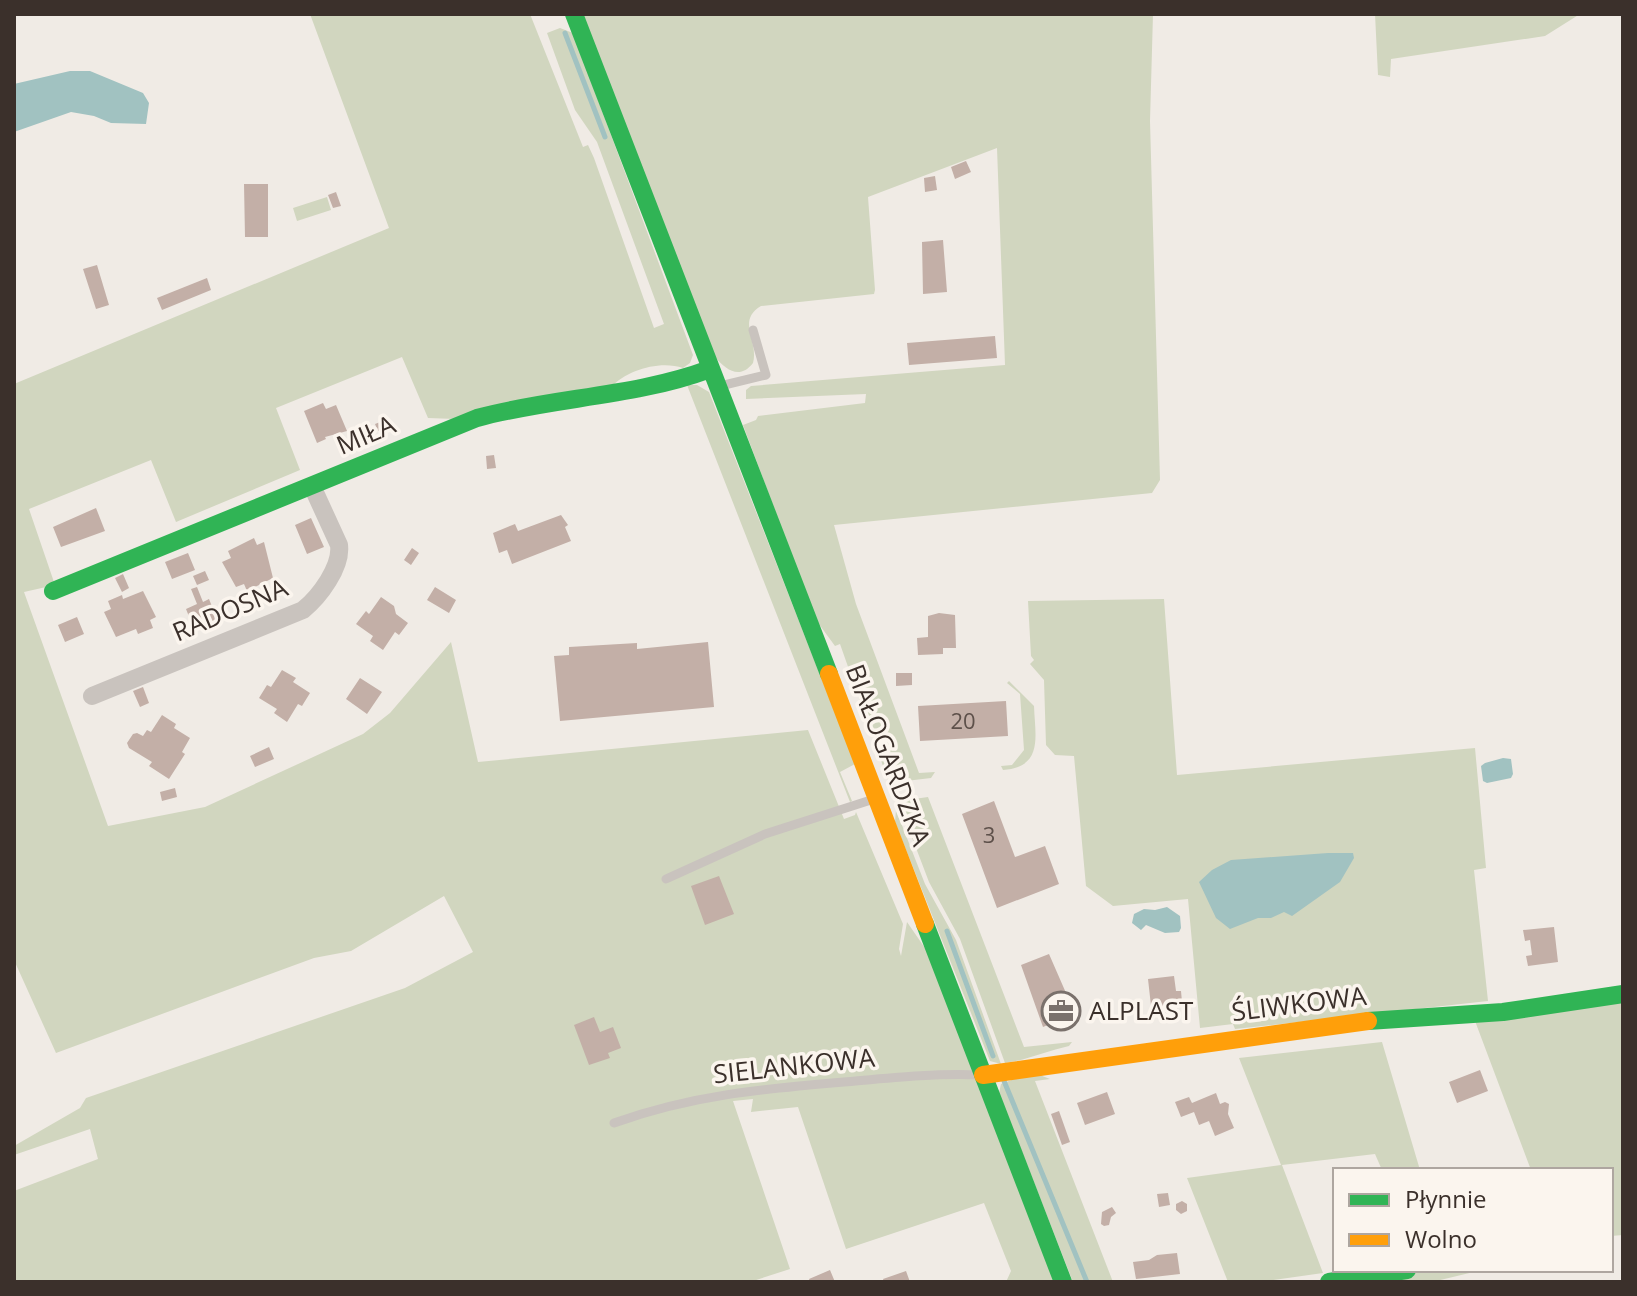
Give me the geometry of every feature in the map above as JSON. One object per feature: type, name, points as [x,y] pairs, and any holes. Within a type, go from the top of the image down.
[{"type":"street","name":"BIAŁOGARDZKA","points":[[574,14],[1063,1282]]},
{"type":"street","name":"MIŁA","points":[[53,591],[503,409],[714,378]]},
{"type":"street","name":"RADOSNA","points":[[92,696],[310,605],[337,565],[340,555],[339,545],[312,486]]},
{"type":"street","name":"ŚLIWKOWA","points":[[983,1075],[1344,1024],[1503,1012],[1623,994]]},
{"type":"street","points":[[1329,1282],[1394,1272]]},
{"type":"lane","points":[[714,378],[766,375],[753,330]]},
{"type":"lane","points":[[666,879],[765,834],[877,798]]},
{"type":"lane","name":"SIELANKOWA","points":[[614,1123],[659,1107],[734,1092],[943,1073],[983,1075]]},
{"type":"green space","points":[[310,14],[530,14],[583,147],[588,145],[594,158],[654,328],[664,324],[597,142],[575,110],[547,33],[560,28],[573,33],[693,355],[690,363],[683,368],[664,365],[644,368],[611,387],[455,419],[428,418],[402,357],[276,408],[300,470],[176,522],[151,460],[29,509],[55,585],[24,592],[108,826],[205,807],[363,734],[390,713],[451,642],[478,762],[808,730],[844,819],[856,812],[903,924],[899,949],[901,956],[907,922],[927,951],[1055,1282],[1006,1282],[1011,1271],[984,1203],[846,1249],[798,1107],[751,1112],[753,1099],[733,1101],[790,1269],[750,1282],[14,1282],[14,1191],[98,1159],[90,1129],[14,1155],[14,1146],[80,1108],[86,1098],[405,988],[473,952],[444,896],[351,951],[314,958],[56,1053],[14,960],[14,384],[389,228]]},
{"type":"green space","points":[[582,14],[1153,14],[1150,121],[1160,480],[1152,493],[834,525],[856,604],[919,773],[935,772],[931,778],[889,783],[840,644],[835,646],[816,620],[743,425],[756,420],[758,416],[865,403],[866,394],[746,399],[746,390],[751,386],[1005,365],[997,148],[868,197],[874,294],[761,306],[750,318],[749,325],[753,363],[743,371],[733,371],[715,357]]},
{"type":"green space","points":[[1375,14],[1580,14],[1545,36],[1391,59],[1390,77],[1378,75]]},
{"type":"green space","points":[[327,197],[331,210],[297,221],[293,208]]},
{"type":"green space","points":[[687,385],[697,385],[709,392],[855,764],[840,772],[850,802]]},
{"type":"green space","points":[[1164,599],[1177,775],[1475,748],[1486,868],[1474,870],[1488,1001],[1235,1029],[1233,1024],[1200,1028],[1188,899],[1113,906],[1086,886],[1074,756],[1055,755],[1046,745],[1044,680],[1030,664],[1034,660],[1031,656],[1028,601]]},
{"type":"green space","points":[[1009,681],[1034,706],[1035,739],[1031,756],[1025,763],[1003,770],[1001,766],[1012,765],[1024,750],[1020,694],[1007,683]]},
{"type":"green space","points":[[928,797],[1024,1047],[1072,1042],[1069,1046],[1005,1063],[960,939],[929,882],[900,806],[907,800]]},
{"type":"green space","points":[[896,810],[925,884],[956,940],[1001,1064],[990,1061],[895,822]]},
{"type":"green space","points":[[1623,1001],[1623,1235],[1613,1236],[1613,1168],[1530,1168],[1475,1021]]},
{"type":"green space","points":[[1382,1042],[1419,1168],[1381,1168],[1375,1154],[1282,1165],[1323,1273],[1260,1282],[1228,1282],[1187,1178],[1281,1165],[1239,1058]]},
{"type":"green space","points":[[1032,1072],[1050,1079],[1035,1081],[1113,1282],[1073,1282],[999,1093],[1001,1084]]},
{"type":"green space","points":[[1421,1272],[1474,1272],[1432,1282],[1354,1282]]},
{"type":"water","points":[[70,71],[90,71],[143,93],[149,103],[146,124],[111,123],[71,112],[14,132],[14,84]]},
{"type":"water","points":[[1503,758],[1511,759],[1511,778],[1487,783],[1483,781],[1481,766]]},
{"type":"water","points":[[1353,853],[1354,858],[1340,882],[1292,916],[1284,912],[1230,929],[1216,918],[1199,882],[1212,870],[1231,860]]},
{"type":"water","points":[[1167,907],[1180,916],[1179,932],[1165,933],[1146,925],[1141,930],[1132,923],[1134,914],[1144,909]]},
{"type":"building","points":[[966,161],[971,172],[955,179],[951,167]]},
{"type":"building","points":[[935,176],[937,190],[925,192],[924,178]]},
{"type":"building","points":[[244,184],[268,184],[268,237],[245,237]]},
{"type":"building","points":[[336,192],[341,206],[333,208],[328,195]]},
{"type":"building","points":[[943,240],[947,292],[923,294],[922,242]]},
{"type":"building","points":[[97,265],[109,305],[96,309],[83,269]]},
{"type":"building","points":[[207,278],[211,290],[162,310],[157,298]]},
{"type":"building","points":[[995,336],[997,358],[909,365],[907,343]]},
{"type":"building","points":[[323,403],[326,409],[336,405],[347,431],[325,437],[317,443],[304,411]]},
{"type":"building","points":[[388,419],[391,426],[378,431],[375,424]]},
{"type":"building","points":[[494,455],[496,468],[487,469],[486,456]]},
{"type":"building","points":[[96,508],[105,531],[61,547],[53,527]]},
{"type":"building","points":[[561,515],[568,525],[565,527],[571,541],[512,564],[507,550],[499,553],[493,533],[515,524],[518,531]]},
{"type":"building","points":[[311,518],[324,547],[307,554],[295,525]]},
{"type":"building","points":[[254,538],[257,545],[264,542],[273,578],[247,591],[244,584],[236,587],[222,562],[231,558],[228,551]]},
{"type":"building","points":[[412,548],[419,553],[411,565],[404,560]]},
{"type":"building","points":[[188,553],[195,570],[172,579],[165,562]]},
{"type":"building","points":[[205,571],[209,580],[197,585],[193,576]]},
{"type":"building","points":[[123,574],[129,588],[122,592],[115,578]]},
{"type":"building","points":[[197,587],[203,602],[209,599],[217,619],[194,629],[186,609],[197,604],[191,589]]},
{"type":"building","points":[[435,587],[456,600],[449,613],[427,600]]},
{"type":"building","points":[[143,591],[156,617],[150,620],[153,628],[138,634],[136,629],[116,637],[104,612],[111,609],[108,601]]},
{"type":"building","points":[[381,597],[394,606],[396,614],[408,623],[399,635],[395,632],[383,650],[370,641],[373,636],[356,624],[366,611],[369,614]]},
{"type":"building","points":[[939,613],[955,615],[956,648],[943,648],[943,654],[918,655],[917,638],[928,637],[928,616]]},
{"type":"building","points":[[77,617],[84,634],[65,642],[58,625]]},
{"type":"building","points":[[708,642],[714,707],[560,721],[554,656],[569,655],[569,647],[637,643],[637,649]]},
{"type":"building","points":[[282,670],[296,678],[293,682],[310,693],[302,706],[298,704],[287,722],[274,713],[277,709],[259,698]]},
{"type":"building","points":[[896,673],[912,673],[912,685],[896,686]]},
{"type":"building","points":[[360,678],[382,692],[367,714],[346,699]]},
{"type":"building","points":[[143,687],[149,703],[140,707],[133,691]]},
{"type":"building","points":[[1006,701],[1008,736],[920,741],[918,706]]},
{"type":"building","points":[[162,715],[176,724],[174,728],[190,738],[182,752],[185,754],[169,779],[149,766],[152,762],[129,748],[127,743],[133,734],[143,736],[147,730],[151,732]]},
{"type":"building","points":[[269,747],[274,759],[255,767],[250,756]]},
{"type":"building","points":[[175,788],[177,797],[162,801],[160,792]]},
{"type":"building","points":[[994,801],[1015,857],[1045,846],[1059,884],[997,908],[962,814]]},
{"type":"building","points":[[719,876],[734,914],[705,925],[691,886]]},
{"type":"building","points":[[1554,927],[1558,962],[1528,966],[1526,956],[1532,955],[1530,940],[1525,941],[1523,930]]},
{"type":"building","points":[[1049,954],[1066,993],[1064,997],[1067,996],[1074,1014],[1043,1027],[1021,965]]},
{"type":"building","points":[[1174,976],[1176,991],[1181,991],[1182,1002],[1177,1003],[1178,1012],[1158,1014],[1157,1005],[1151,1006],[1148,979]]},
{"type":"building","points":[[594,1017],[600,1032],[613,1027],[621,1048],[608,1053],[610,1058],[589,1065],[574,1025]]},
{"type":"building","points":[[1480,1070],[1488,1091],[1457,1103],[1449,1082]]},
{"type":"building","points":[[1107,1092],[1115,1114],[1085,1125],[1077,1103]]},
{"type":"building","points":[[1216,1093],[1220,1104],[1229,1104],[1228,1114],[1234,1128],[1215,1136],[1209,1121],[1199,1125],[1194,1112],[1181,1117],[1175,1102],[1189,1097],[1192,1103]]},
{"type":"building","points":[[1059,1111],[1070,1142],[1062,1145],[1051,1114]]},
{"type":"building","points":[[1168,1193],[1170,1205],[1159,1207],[1157,1194]]},
{"type":"building","points":[[1182,1201],[1187,1204],[1187,1211],[1181,1214],[1176,1210],[1176,1204]]},
{"type":"building","points":[[1112,1207],[1116,1213],[1109,1225],[1104,1226],[1101,1224],[1102,1212]]},
{"type":"building","points":[[1177,1253],[1180,1274],[1136,1279],[1133,1262]]},
{"type":"building","points":[[830,1270],[835,1282],[810,1282],[809,1279]]},
{"type":"building","points":[[906,1271],[910,1282],[884,1282],[883,1279]]},
{"type":"waterway","points":[[565,33],[605,137]]},
{"type":"waterway","points":[[947,931],[993,1056]]},
{"type":"waterway","points":[[1004,1081],[1087,1282]]},
{"type":"traffic: fast","points":[[574,14],[829,674]]},
{"type":"traffic: fast","points":[[53,591],[477,418],[535,405],[653,386],[710,369]]},
{"type":"traffic: fast","points":[[925,924],[1063,1282]]},
{"type":"traffic: fast","points":[[1368,1021],[1503,1012],[1623,994]]},
{"type":"traffic: fast","points":[[1329,1282],[1394,1272]]},
{"type":"traffic: slow","points":[[829,674],[925,924]]},
{"type":"traffic: slow","points":[[983,1075],[1368,1021]]},
{"type":"place","name":"ALPLAST","points":[[1061,1011]]}]
